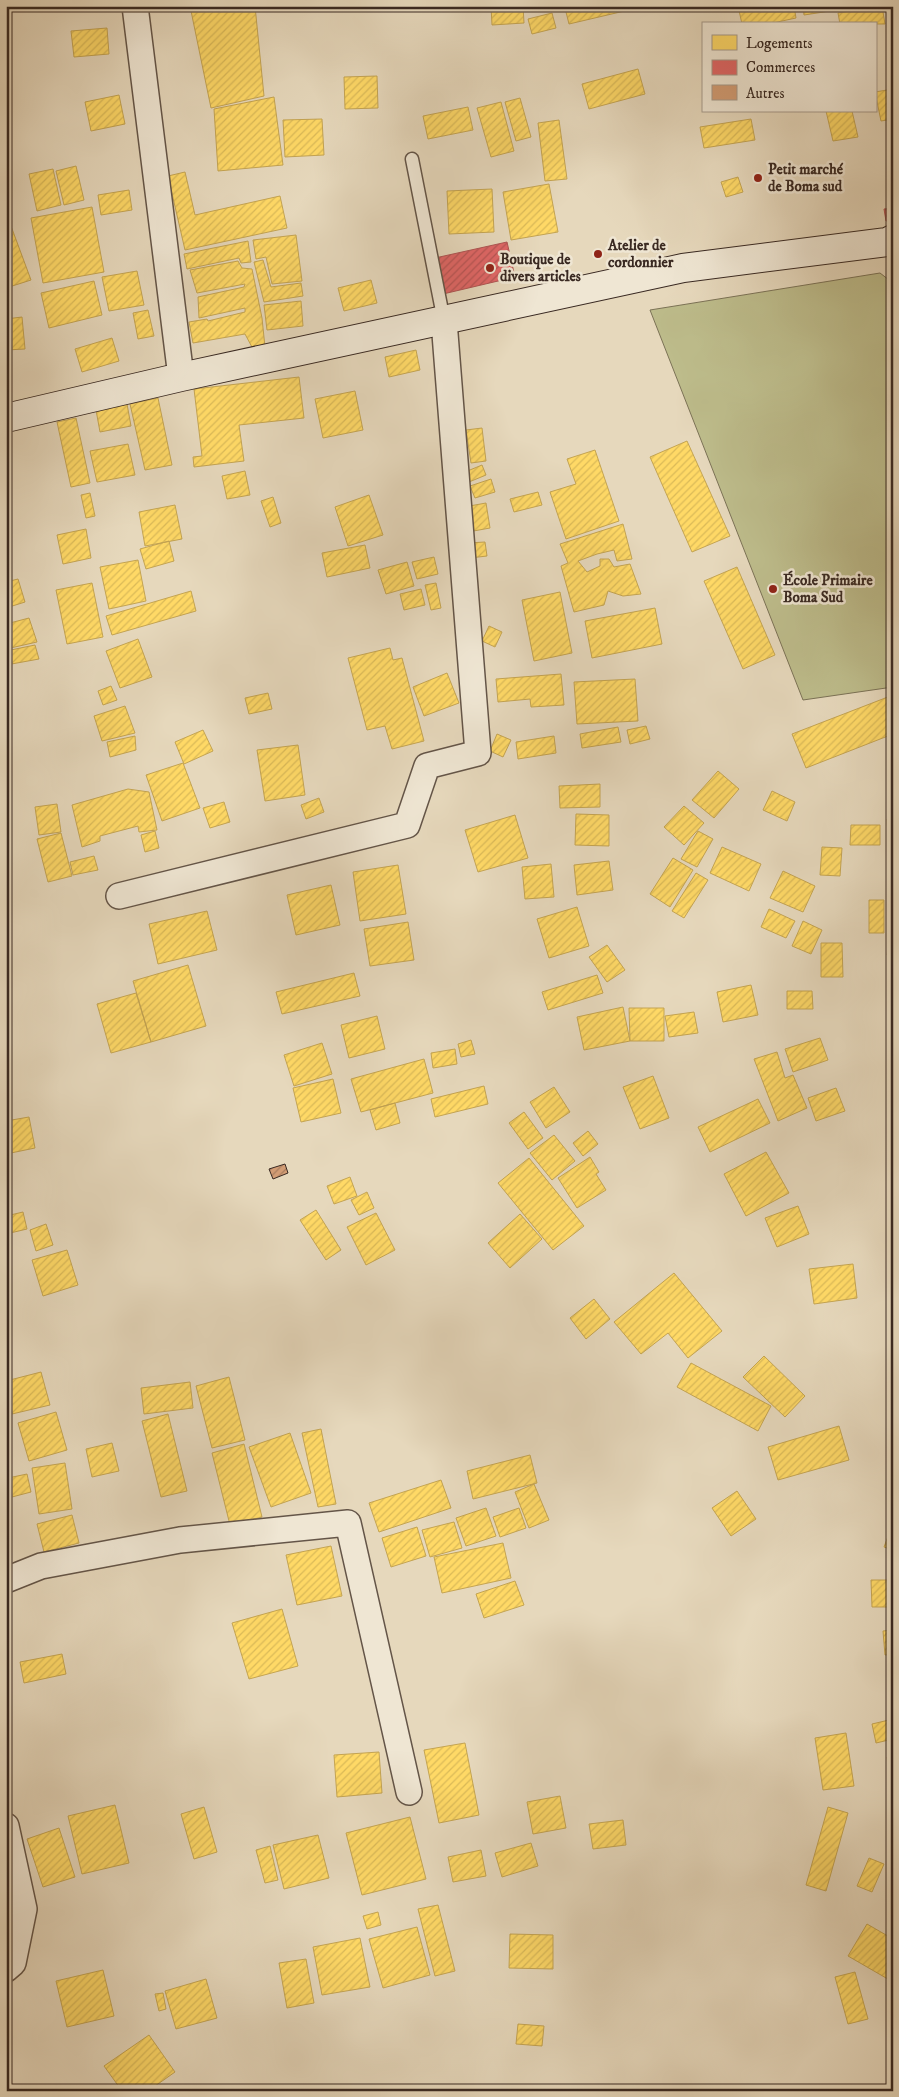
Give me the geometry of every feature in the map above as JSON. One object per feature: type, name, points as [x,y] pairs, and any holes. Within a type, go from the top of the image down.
[{"type":"street","points":[[135,6],[181,377]]},
{"type":"street","points":[[6,418],[181,377],[683,268],[891,242]]},
{"type":"street","points":[[119,896],[406,825],[427,766],[478,753],[444,321]]},
{"type":"street","points":[[6,1580],[40,1566],[180,1540],[348,1523],[409,1792]]},
{"type":"street","points":[[6,1826],[24,1909],[13,1963],[6,1968]]},
{"type":"lane","points":[[412,159],[444,321]]},
{"type":"shaded area","points":[[880,273],[893,283],[893,687],[803,700],[650,310]]},
{"type":"building: Logements","points":[[190,6],[255,6],[264,96],[211,108]]},
{"type":"building: Logements","points":[[491,6],[523,6],[524,23],[492,25]]},
{"type":"building: Logements","points":[[573,6],[632,6],[633,9],[569,24],[565,8]]},
{"type":"building: Logements","points":[[738,6],[794,6],[796,18],[777,22],[742,22]]},
{"type":"building: Logements","points":[[803,6],[863,6],[804,15]]},
{"type":"building: Logements","points":[[882,6],[885,24],[876,24],[876,22],[840,22],[838,13]]},
{"type":"building: Logements","points":[[552,13],[556,28],[532,34],[528,19]]},
{"type":"building: Logements","points":[[107,28],[109,54],[74,57],[71,31]]},
{"type":"building: Logements","points":[[638,69],[645,94],[589,109],[582,84]]},
{"type":"building: Logements","points":[[377,76],[378,108],[345,109],[344,77]]},
{"type":"building: Logements","points":[[893,89],[893,119],[881,121],[876,92]]},
{"type":"building: Logements","points":[[119,95],[125,124],[91,131],[85,102]]},
{"type":"building: Logements","points":[[274,97],[283,165],[218,171],[214,109]]},
{"type":"building: Logements","points":[[520,98],[531,137],[516,141],[505,102]]},
{"type":"building: Logements","points":[[501,102],[514,151],[491,157],[477,108]]},
{"type":"building: Logements","points":[[468,107],[473,130],[428,139],[423,116]]},
{"type":"building: Logements","points":[[826,112],[852,112],[858,137],[833,141]]},
{"type":"building: Logements","points":[[322,119],[324,155],[285,157],[283,120]]},
{"type":"building: Logements","points":[[751,119],[755,140],[704,148],[700,127]]},
{"type":"building: Logements","points":[[559,120],[567,179],[545,181],[538,123]]},
{"type":"building: Logements","points":[[76,166],[84,200],[64,205],[56,171]]},
{"type":"building: Logements","points":[[53,169],[61,205],[37,211],[29,174]]},
{"type":"building: Logements","points":[[185,172],[195,215],[280,196],[287,228],[185,250],[168,176]]},
{"type":"building: Logements","points":[[738,177],[743,192],[726,197],[721,182]]},
{"type":"building: Logements","points":[[549,184],[558,232],[511,240],[503,192]]},
{"type":"building: Logements","points":[[492,189],[494,232],[449,234],[447,191]]},
{"type":"building: Logements","points":[[129,190],[132,210],[101,215],[98,195]]},
{"type":"building: Logements","points":[[92,207],[104,272],[43,283],[31,218]]},
{"type":"building: Logements","points":[[11,226],[31,280],[6,288],[6,228]]},
{"type":"building: Logements","points":[[296,235],[302,281],[272,284],[266,257],[256,259],[253,240]]},
{"type":"building: Logements","points":[[248,241],[251,262],[241,263],[239,258],[187,269],[184,254]]},
{"type":"building: Logements","points":[[263,260],[271,287],[301,283],[303,296],[264,302],[254,262]]},
{"type":"building: Logements","points":[[238,261],[242,268],[252,269],[262,318],[265,347],[253,349],[245,334],[193,343],[189,322],[207,319],[208,321],[245,312],[245,308],[199,318],[198,297],[244,287],[245,284],[197,293],[190,270]]},
{"type":"building: Logements","points":[[137,271],[144,305],[109,311],[102,277]]},
{"type":"building: Logements","points":[[371,280],[377,303],[344,311],[338,288]]},
{"type":"building: Logements","points":[[94,281],[102,315],[49,328],[41,293]]},
{"type":"building: Logements","points":[[301,301],[303,326],[267,330],[264,305]]},
{"type":"building: Logements","points":[[148,310],[154,336],[138,339],[133,313]]},
{"type":"building: Logements","points":[[22,317],[25,349],[6,350],[6,319]]},
{"type":"building: Logements","points":[[112,338],[119,361],[82,372],[75,349]]},
{"type":"building: Logements","points":[[416,350],[420,370],[389,377],[385,357]]},
{"type":"building: Logements","points":[[299,377],[304,418],[239,425],[244,461],[194,467],[193,457],[202,456],[194,389]]},
{"type":"building: Logements","points":[[355,391],[363,430],[323,438],[315,399]]},
{"type":"building: Logements","points":[[158,398],[172,465],[145,470],[130,404]]},
{"type":"building: Logements","points":[[127,404],[131,426],[100,432],[96,410]]},
{"type":"building: Logements","points":[[76,418],[90,483],[71,487],[57,422]]},
{"type":"building: Logements","points":[[482,428],[486,461],[471,463],[466,430]]},
{"type":"building: Logements","points":[[687,441],[730,536],[692,552],[650,457]]},
{"type":"building: Logements","points":[[128,444],[135,475],[97,482],[90,451]]},
{"type":"building: Logements","points":[[595,450],[619,521],[566,539],[550,492],[576,484],[567,459]]},
{"type":"building: Logements","points":[[482,465],[486,475],[469,482],[465,472]]},
{"type":"building: Logements","points":[[245,471],[250,495],[227,499],[222,476]]},
{"type":"building: Logements","points":[[491,479],[495,492],[475,498],[470,486]]},
{"type":"building: Logements","points":[[538,492],[542,505],[514,512],[510,499]]},
{"type":"building: Logements","points":[[90,493],[95,516],[86,518],[81,495]]},
{"type":"building: Logements","points":[[369,495],[383,535],[348,546],[335,507]]},
{"type":"building: Logements","points":[[273,497],[281,523],[270,527],[261,501]]},
{"type":"building: Logements","points":[[486,503],[490,528],[468,532],[464,507]]},
{"type":"building: Logements","points":[[175,505],[182,539],[145,546],[139,512]]},
{"type":"building: Logements","points":[[623,524],[632,559],[617,561],[614,550],[578,561],[587,572],[600,566],[600,559],[609,559],[614,567],[630,564],[641,594],[623,596],[608,591],[604,605],[574,612],[561,566],[568,563],[560,544]]},
{"type":"building: Logements","points":[[86,529],[91,558],[63,564],[57,535]]},
{"type":"building: Logements","points":[[169,541],[174,561],[146,569],[140,549]]},
{"type":"building: Logements","points":[[485,542],[487,556],[470,558],[468,543]]},
{"type":"building: Logements","points":[[365,545],[370,568],[327,577],[322,553]]},
{"type":"building: Logements","points":[[434,557],[438,574],[417,579],[412,562]]},
{"type":"building: Logements","points":[[138,560],[146,601],[109,609],[100,567]]},
{"type":"building: Logements","points":[[407,562],[414,586],[386,594],[378,570]]},
{"type":"building: Logements","points":[[737,567],[775,655],[743,669],[704,581]]},
{"type":"building: Logements","points":[[18,579],[25,602],[6,608],[6,582]]},
{"type":"building: Logements","points":[[92,583],[103,637],[67,644],[56,590]]},
{"type":"building: Logements","points":[[436,583],[441,608],[431,610],[425,585]]},
{"type":"building: Logements","points":[[421,589],[425,605],[404,610],[400,594]]},
{"type":"building: Logements","points":[[191,591],[196,611],[112,635],[106,616]]},
{"type":"building: Logements","points":[[560,592],[572,653],[534,661],[522,600]]},
{"type":"building: Logements","points":[[655,608],[662,644],[592,658],[585,621]]},
{"type":"building: Logements","points":[[29,618],[37,642],[6,649],[6,624]]},
{"type":"building: Logements","points":[[489,626],[502,632],[495,647],[482,641]]},
{"type":"building: Logements","points":[[138,639],[152,677],[120,688],[106,651]]},
{"type":"building: Logements","points":[[35,645],[39,659],[6,665],[6,651]]},
{"type":"building: Logements","points":[[390,648],[393,660],[402,658],[424,741],[392,749],[385,726],[367,730],[348,658]]},
{"type":"building: Logements","points":[[447,673],[459,703],[424,716],[413,687]]},
{"type":"building: Logements","points":[[561,674],[564,705],[531,707],[530,699],[498,702],[496,679]]},
{"type":"building: Logements","points":[[635,679],[638,721],[577,724],[574,682]]},
{"type":"building: Logements","points":[[111,686],[117,700],[103,705],[98,691]]},
{"type":"building: Logements","points":[[268,693],[272,709],[249,714],[245,698]]},
{"type":"building: Logements","points":[[893,695],[893,734],[806,768],[792,734]]},
{"type":"building: Logements","points":[[125,706],[135,733],[102,741],[94,716]]},
{"type":"building: Logements","points":[[646,726],[650,739],[630,744],[627,730]]},
{"type":"building: Logements","points":[[618,727],[621,742],[582,748],[580,734]]},
{"type":"building: Logements","points":[[203,730],[213,751],[184,764],[175,742]]},
{"type":"building: Logements","points":[[497,734],[511,740],[503,757],[490,751]]},
{"type":"building: Logements","points":[[135,736],[136,750],[110,757],[107,742]]},
{"type":"building: Logements","points":[[554,736],[556,753],[518,759],[516,742]]},
{"type":"building: Logements","points":[[298,745],[305,795],[265,801],[257,750]]},
{"type":"building: Logements","points":[[183,763],[200,808],[162,821],[146,775]]},
{"type":"building: Logements","points":[[718,771],[739,789],[714,818],[692,800]]},
{"type":"building: Logements","points":[[600,784],[600,807],[560,808],[559,786]]},
{"type":"building: Logements","points":[[128,789],[149,792],[157,830],[139,832],[138,826],[100,836],[100,841],[82,847],[72,805]]},
{"type":"building: Logements","points":[[772,791],[795,802],[787,821],[763,810]]},
{"type":"building: Logements","points":[[319,798],[324,812],[306,819],[301,805]]},
{"type":"building: Logements","points":[[224,802],[230,822],[210,828],[203,808]]},
{"type":"building: Logements","points":[[57,804],[61,832],[39,835],[35,807]]},
{"type":"building: Logements","points":[[684,806],[704,823],[684,845],[664,827]]},
{"type":"building: Logements","points":[[576,814],[609,815],[609,846],[575,845]]},
{"type":"building: Logements","points":[[515,815],[528,858],[478,872],[465,830]]},
{"type":"building: Logements","points":[[887,819],[893,819],[893,854],[889,854]]},
{"type":"building: Logements","points":[[851,825],[880,825],[880,845],[850,845]]},
{"type":"building: Logements","points":[[155,831],[159,848],[145,852],[141,835]]},
{"type":"building: Logements","points":[[698,831],[713,839],[697,867],[681,859]]},
{"type":"building: Logements","points":[[61,833],[72,876],[48,882],[37,839]]},
{"type":"building: Logements","points":[[722,847],[761,864],[749,891],[710,873]]},
{"type":"building: Logements","points":[[822,847],[842,848],[840,876],[820,875]]},
{"type":"building: Logements","points":[[94,856],[98,870],[73,875],[70,862]]},
{"type":"building: Logements","points":[[673,858],[693,870],[670,907],[650,894]]},
{"type":"building: Logements","points":[[609,861],[613,890],[577,895],[574,865]]},
{"type":"building: Logements","points":[[551,864],[554,897],[525,899],[522,867]]},
{"type":"building: Logements","points":[[398,865],[406,914],[360,921],[353,872]]},
{"type":"building: Logements","points":[[783,871],[815,886],[803,912],[770,898]]},
{"type":"building: Logements","points":[[696,873],[708,880],[684,918],[672,911]]},
{"type":"building: Logements","points":[[331,885],[340,925],[296,935],[287,895]]},
{"type":"building: Logements","points":[[869,900],[884,900],[884,933],[869,933]]},
{"type":"building: Logements","points":[[577,907],[589,946],[549,958],[537,919]]},
{"type":"building: Logements","points":[[769,909],[795,921],[786,938],[761,927]]},
{"type":"building: Logements","points":[[207,911],[217,950],[158,964],[149,924]]},
{"type":"building: Logements","points":[[803,921],[822,930],[811,954],[792,946]]},
{"type":"building: Logements","points":[[408,922],[414,960],[370,966],[364,929]]},
{"type":"building: Logements","points":[[890,931],[893,932],[893,955],[887,955]]},
{"type":"building: Logements","points":[[821,943],[842,943],[843,977],[821,977]]},
{"type":"building: Logements","points":[[607,945],[625,970],[607,982],[589,957]]},
{"type":"building: Logements","points":[[188,965],[206,1026],[151,1042],[133,981]]},
{"type":"building: Logements","points":[[354,973],[360,996],[282,1014],[276,992]]},
{"type":"building: Logements","points":[[597,975],[603,993],[548,1010],[542,992]]},
{"type":"building: Logements","points":[[751,985],[758,1015],[723,1022],[717,992]]},
{"type":"building: Logements","points":[[787,991],[812,991],[813,1009],[787,1009]]},
{"type":"building: Logements","points":[[136,993],[151,1042],[111,1053],[97,1004]]},
{"type":"building: Logements","points":[[623,1007],[630,1041],[584,1050],[577,1017]]},
{"type":"building: Logements","points":[[629,1008],[664,1008],[664,1041],[630,1041]]},
{"type":"building: Logements","points":[[694,1012],[698,1033],[669,1037],[665,1016]]},
{"type":"building: Logements","points":[[377,1016],[385,1049],[349,1058],[341,1025]]},
{"type":"building: Logements","points":[[820,1038],[828,1060],[793,1072],[785,1049]]},
{"type":"building: Logements","points":[[471,1040],[475,1054],[461,1057],[458,1044]]},
{"type":"building: Logements","points":[[322,1043],[332,1074],[294,1086],[284,1055]]},
{"type":"building: Logements","points":[[455,1049],[457,1064],[433,1068],[431,1053]]},
{"type":"building: Logements","points":[[777,1052],[785,1078],[793,1075],[807,1108],[778,1121],[754,1059]]},
{"type":"building: Logements","points":[[424,1059],[433,1093],[361,1112],[351,1079]]},
{"type":"building: Logements","points":[[653,1076],[669,1118],[640,1129],[623,1087]]},
{"type":"building: Logements","points":[[333,1079],[341,1113],[301,1122],[293,1088]]},
{"type":"building: Logements","points":[[484,1086],[488,1104],[435,1117],[431,1099]]},
{"type":"building: Logements","points":[[554,1087],[570,1112],[546,1128],[530,1102]]},
{"type":"building: Logements","points":[[836,1088],[845,1111],[816,1121],[808,1098]]},
{"type":"building: Logements","points":[[758,1099],[770,1123],[710,1152],[698,1127]]},
{"type":"building: Logements","points":[[395,1103],[400,1123],[376,1130],[370,1110]]},
{"type":"building: Logements","points":[[524,1112],[543,1138],[528,1149],[509,1123]]},
{"type":"building: Logements","points":[[29,1117],[35,1148],[6,1154],[6,1121]]},
{"type":"building: Logements","points":[[588,1131],[598,1144],[583,1156],[573,1143]]},
{"type":"building: Logements","points":[[554,1135],[575,1161],[552,1180],[530,1153]]},
{"type":"building: Logements","points":[[766,1152],[789,1193],[746,1216],[724,1174]]},
{"type":"building: Logements","points":[[590,1157],[599,1172],[596,1174],[606,1190],[577,1208],[558,1178]]},
{"type":"building: Logements","points":[[529,1158],[584,1226],[553,1250],[498,1183]]},
{"type":"building: Logements","points":[[350,1177],[357,1196],[334,1204],[327,1186]]},
{"type":"building: Logements","points":[[367,1192],[374,1208],[359,1215],[351,1200]]},
{"type":"building: Logements","points":[[798,1206],[809,1234],[777,1247],[765,1218]]},
{"type":"building: Logements","points":[[316,1210],[341,1250],[326,1260],[300,1220]]},
{"type":"building: Logements","points":[[23,1212],[27,1229],[6,1234],[6,1216]]},
{"type":"building: Logements","points":[[376,1213],[395,1250],[366,1265],[347,1227]]},
{"type":"building: Logements","points":[[520,1214],[542,1239],[510,1268],[488,1243]]},
{"type":"building: Logements","points":[[46,1224],[53,1245],[36,1251],[30,1230]]},
{"type":"building: Logements","points":[[67,1250],[78,1285],[43,1296],[32,1260]]},
{"type":"building: Logements","points":[[853,1264],[857,1298],[814,1304],[809,1269]]},
{"type":"building: Logements","points":[[674,1273],[722,1331],[688,1358],[668,1333],[641,1354],[614,1322]]},
{"type":"building: Logements","points":[[594,1299],[610,1319],[586,1339],[570,1318]]},
{"type":"building: Logements","points":[[764,1356],[805,1396],[785,1417],[743,1377]]},
{"type":"building: Logements","points":[[691,1363],[771,1406],[758,1431],[677,1387]]},
{"type":"building: Logements","points":[[41,1372],[50,1405],[12,1414],[6,1381]]},
{"type":"building: Logements","points":[[229,1377],[245,1440],[212,1448],[196,1386]]},
{"type":"building: Logements","points":[[190,1382],[193,1408],[144,1414],[141,1388]]},
{"type":"building: Logements","points":[[56,1412],[67,1450],[29,1461],[18,1423]]},
{"type":"building: Logements","points":[[168,1414],[187,1491],[161,1497],[142,1421]]},
{"type":"building: Logements","points":[[839,1426],[849,1460],[778,1480],[768,1447]]},
{"type":"building: Logements","points":[[321,1429],[336,1504],[318,1507],[302,1433]]},
{"type":"building: Logements","points":[[290,1433],[311,1493],[271,1507],[249,1447]]},
{"type":"building: Logements","points":[[112,1443],[119,1471],[92,1477],[86,1449]]},
{"type":"building: Logements","points":[[244,1444],[262,1517],[230,1525],[212,1453]]},
{"type":"building: Logements","points":[[530,1455],[537,1483],[473,1499],[467,1471]]},
{"type":"building: Logements","points":[[65,1463],[72,1509],[39,1514],[32,1468]]},
{"type":"building: Logements","points":[[27,1474],[31,1492],[12,1497],[8,1478]]},
{"type":"building: Logements","points":[[441,1480],[451,1508],[379,1532],[369,1503]]},
{"type":"building: Logements","points":[[534,1484],[549,1520],[529,1528],[515,1492]]},
{"type":"building: Logements","points":[[737,1491],[756,1519],[731,1536],[712,1508]]},
{"type":"building: Logements","points":[[486,1508],[496,1536],[466,1546],[456,1518]]},
{"type":"building: Logements","points":[[519,1508],[526,1528],[500,1537],[493,1517]]},
{"type":"building: Logements","points":[[72,1515],[79,1543],[44,1552],[37,1524]]},
{"type":"building: Logements","points":[[454,1522],[462,1548],[430,1557],[422,1530]]},
{"type":"building: Logements","points":[[893,1523],[893,1550],[884,1547]]},
{"type":"building: Logements","points":[[417,1527],[426,1556],[391,1567],[382,1538]]},
{"type":"building: Logements","points":[[503,1543],[511,1578],[442,1593],[434,1557]]},
{"type":"building: Logements","points":[[331,1546],[342,1596],[297,1605],[286,1555]]},
{"type":"building: Logements","points":[[871,1580],[888,1580],[889,1607],[872,1607]]},
{"type":"building: Logements","points":[[515,1581],[524,1605],[484,1618],[476,1594]]},
{"type":"building: Logements","points":[[282,1609],[298,1666],[249,1679],[232,1623]]},
{"type":"building: Logements","points":[[893,1630],[893,1654],[885,1655],[883,1631]]},
{"type":"building: Logements","points":[[62,1654],[66,1674],[24,1683],[20,1662]]},
{"type":"building: Logements","points":[[889,1720],[893,1739],[876,1743],[872,1724]]},
{"type":"building: Logements","points":[[846,1733],[854,1786],[823,1790],[815,1738]]},
{"type":"building: Logements","points":[[465,1743],[479,1815],[439,1823],[424,1750]]},
{"type":"building: Logements","points":[[379,1752],[382,1793],[337,1797],[334,1755]]},
{"type":"building: Logements","points":[[893,1756],[893,1773],[889,1774],[887,1757]]},
{"type":"building: Logements","points":[[560,1796],[566,1828],[533,1834],[527,1802]]},
{"type":"building: Logements","points":[[115,1805],[129,1863],[82,1874],[68,1816]]},
{"type":"building: Logements","points":[[204,1807],[217,1852],[194,1859],[181,1814]]},
{"type":"building: Logements","points":[[828,1807],[848,1813],[826,1891],[806,1885]]},
{"type":"building: Logements","points":[[410,1817],[426,1879],[362,1895],[346,1833]]},
{"type":"building: Logements","points":[[623,1820],[626,1845],[593,1849],[589,1824]]},
{"type":"building: Logements","points":[[59,1828],[75,1877],[43,1887],[27,1839]]},
{"type":"building: Logements","points":[[318,1835],[329,1878],[284,1889],[273,1845]]},
{"type":"building: Logements","points":[[531,1843],[538,1866],[502,1877],[495,1853]]},
{"type":"building: Logements","points":[[270,1846],[278,1880],[265,1883],[256,1850]]},
{"type":"building: Logements","points":[[481,1850],[486,1876],[453,1882],[448,1857]]},
{"type":"building: Logements","points":[[869,1858],[884,1864],[872,1892],[857,1886]]},
{"type":"building: Logements","points":[[438,1905],[455,1971],[435,1976],[418,1909]]},
{"type":"building: Logements","points":[[378,1912],[381,1925],[367,1929],[363,1916]]},
{"type":"building: Logements","points":[[867,1924],[893,1939],[893,1982],[848,1956]]},
{"type":"building: Logements","points":[[417,1927],[430,1975],[383,1988],[369,1939]]},
{"type":"building: Logements","points":[[510,1934],[553,1935],[553,1969],[509,1968]]},
{"type":"building: Logements","points":[[360,1938],[370,1987],[322,1995],[313,1947]]},
{"type":"building: Logements","points":[[306,1959],[314,2003],[287,2008],[279,1963]]},
{"type":"building: Logements","points":[[103,1970],[114,2016],[67,2027],[56,1981]]},
{"type":"building: Logements","points":[[855,1972],[868,2019],[848,2024],[835,1977]]},
{"type":"building: Logements","points":[[206,1979],[217,2018],[176,2029],[165,1991]]},
{"type":"building: Logements","points":[[163,1993],[166,2009],[159,2011],[155,1994]]},
{"type":"building: Logements","points":[[518,2024],[544,2026],[542,2046],[516,2044]]},
{"type":"building: Logements","points":[[149,2035],[175,2072],[148,2091],[122,2091],[104,2066]]},
{"type":"building: Commerces","points":[[893,208],[893,220],[886,221],[884,209]]},
{"type":"building: Commerces","points":[[507,242],[515,277],[443,294],[435,258]]},
{"type":"building: Autres","points":[[285,1164],[288,1173],[273,1179],[269,1169]]},
{"type":"place","name":"Petit marché de Boma sud","points":[[758,178]]},
{"type":"place","name":"Atelier de cordonnier","points":[[598,254]]},
{"type":"place","name":"Boutique de divers articles","points":[[490,268]]},
{"type":"place","name":"École Primaire Boma Sud","points":[[773,589]]}]
